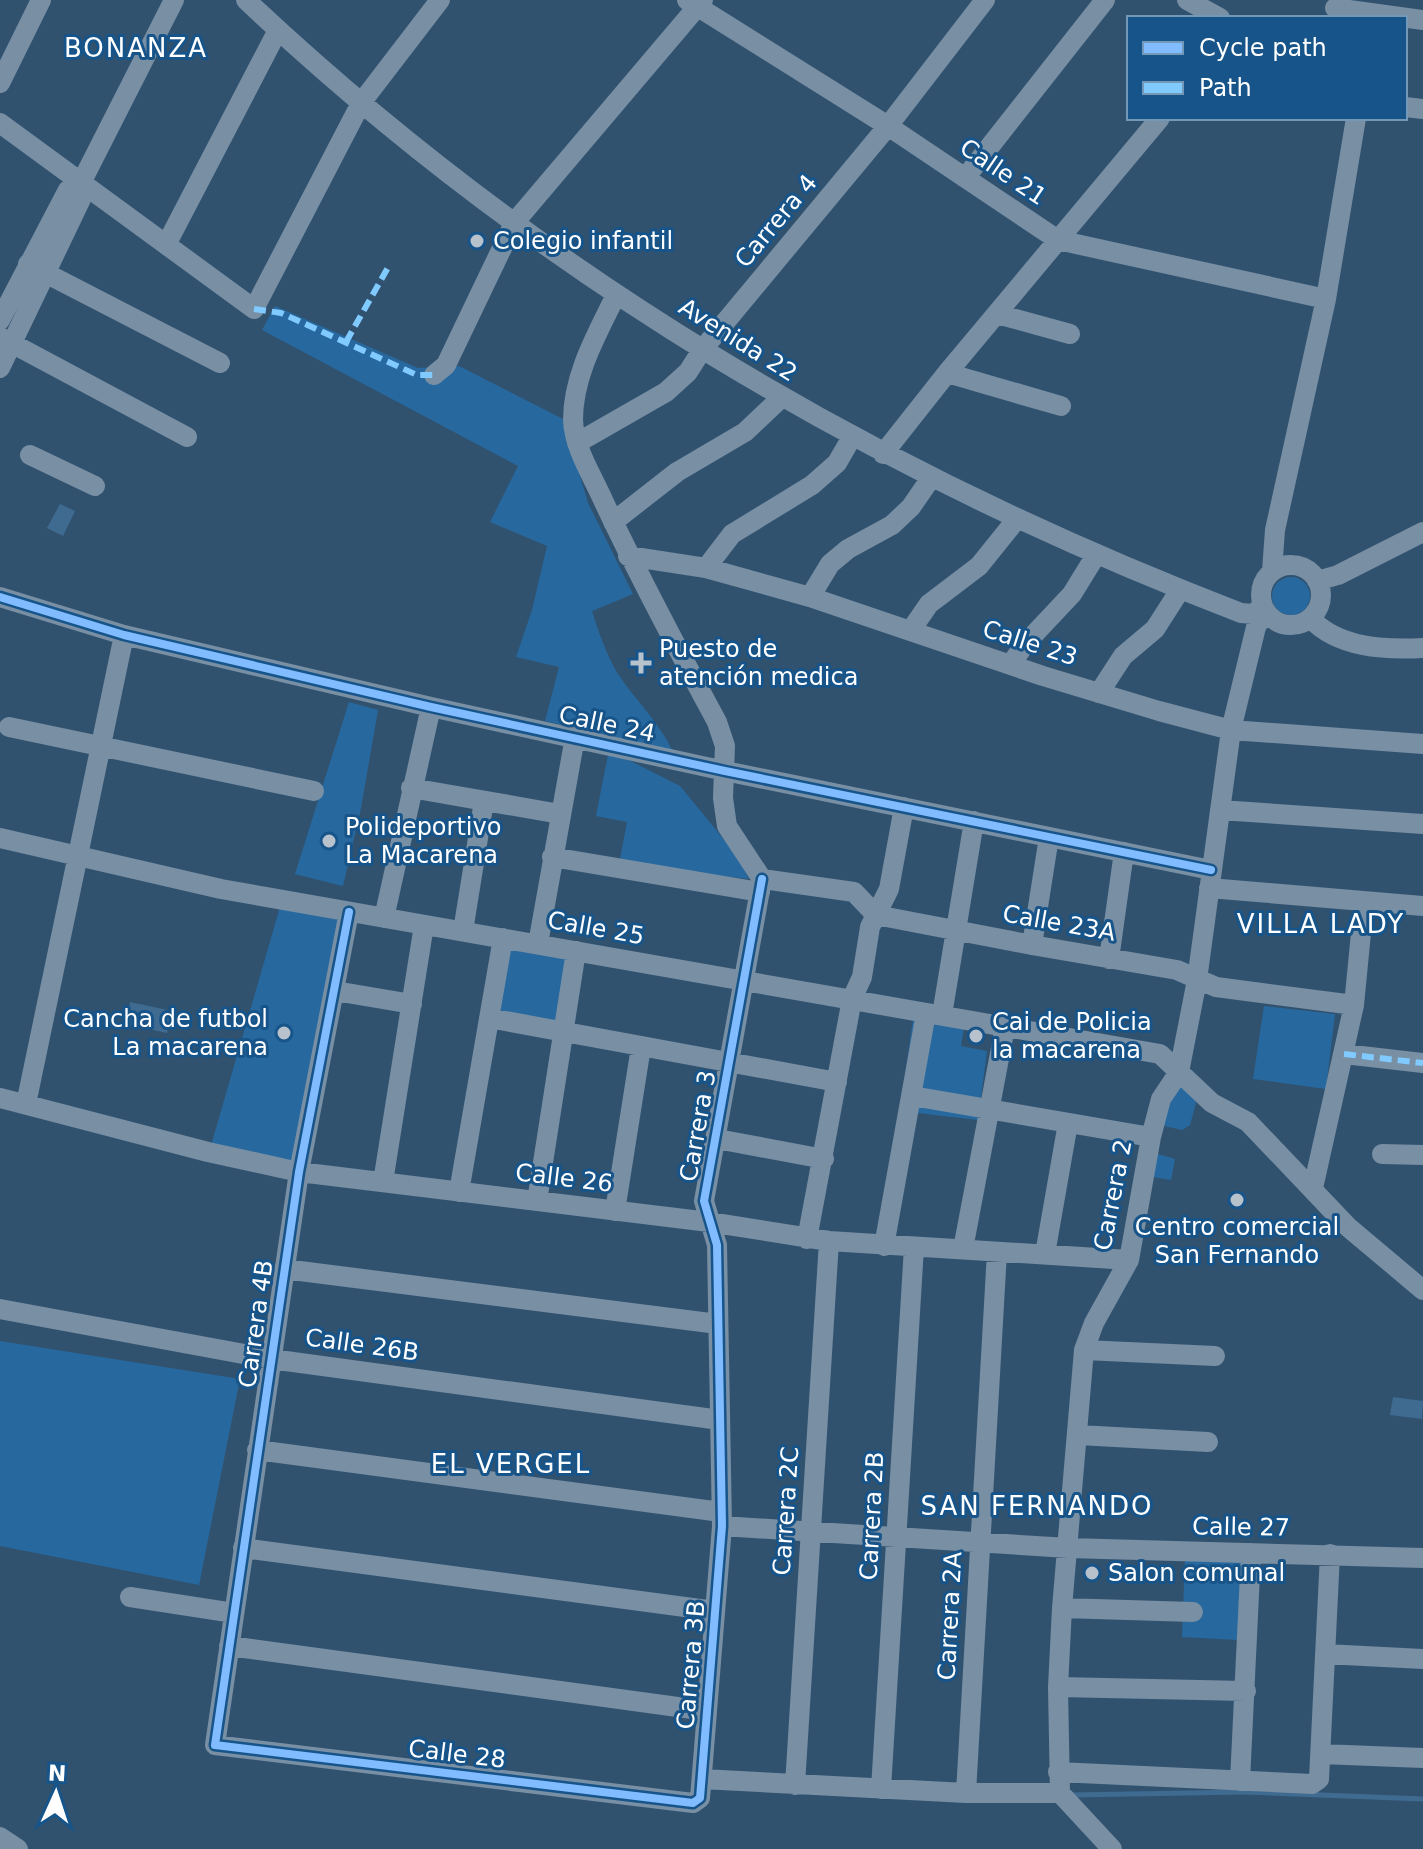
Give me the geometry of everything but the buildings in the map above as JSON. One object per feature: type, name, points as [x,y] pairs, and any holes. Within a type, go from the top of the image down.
[{"type":"street","points":[[0,83],[41,0]]},
{"type":"street","points":[[0,320],[81,199],[81,183],[174,0]]},
{"type":"street","name":"Avenida 22","points":[[246,0],[361,103],[514,223],[616,295],[781,398],[931,478],[1096,555],[1248,614],[1264,609]]},
{"type":"street","points":[[0,123],[254,309],[361,103],[440,0]]},
{"type":"street","name":"Carrera 4","points":[[577,443],[666,392],[688,372],[702,350],[888,126],[985,0]]},
{"type":"street","points":[[965,178],[1105,0]]},
{"type":"street","points":[[1187,0],[1216,16]]},
{"type":"street","points":[[434,375],[446,365],[514,223],[695,3]]},
{"type":"street","name":"Calle 21","points":[[695,3],[888,126],[1058,240],[1326,299]]},
{"type":"street","points":[[1336,9],[1391,16]]},
{"type":"street","points":[[166,245],[278,30]]},
{"type":"street","points":[[883,454],[1158,120]]},
{"type":"street","points":[[1272,571],[1297,566],[1311,572],[1317,581],[1320,601],[1310,618],[1296,624],[1276,621],[1264,609],[1262,586],[1272,571],[1275,530],[1326,299],[1356,120]]},
{"type":"street","points":[[0,368],[5,340],[36,268]]},
{"type":"street","points":[[36,268],[220,363]]},
{"type":"street","points":[[616,295],[584,363],[575,395],[573,421],[577,443],[628,556],[717,722],[725,746],[723,798],[727,826],[761,885]]},
{"type":"street","points":[[997,314],[1070,334]]},
{"type":"street","points":[[5,340],[187,437]]},
{"type":"street","points":[[947,373],[1061,406]]},
{"type":"street","points":[[613,522],[677,472],[745,432],[781,398]]},
{"type":"street","points":[[706,568],[732,534],[812,485],[837,463],[852,437]]},
{"type":"street","points":[[30,455],[95,486]]},
{"type":"street","points":[[810,597],[830,564],[848,549],[892,525],[911,507],[931,478]]},
{"type":"street","points":[[911,630],[929,604],[979,566],[1016,520]]},
{"type":"street","points":[[1317,581],[1338,575],[1423,532]]},
{"type":"street","points":[[1011,664],[1025,644],[1072,594],[1096,555]]},
{"type":"street","name":"Calle 23","points":[[628,556],[706,568],[810,597],[1099,693],[1231,730],[1423,744]]},
{"type":"street","points":[[1099,693],[1123,656],[1155,629],[1180,590]]},
{"type":"street","name":"Calle 24","points":[[0,597],[124,635],[431,707],[725,771],[1124,852],[1210,879],[1364,902],[1423,906]]},
{"type":"street","name":"Carrera 2","points":[[1060,1793],[1058,1687],[1062,1608],[1084,1350],[1094,1323],[1129,1260],[1151,1137],[1161,1099],[1179,1072],[1197,980],[1231,730],[1256,627],[1264,609]]},
{"type":"street","points":[[1310,618],[1329,634],[1360,644],[1397,649],[1423,648]]},
{"type":"street","points":[[26,1104],[124,635]]},
{"type":"street","points":[[384,918],[431,707]]},
{"type":"street","points":[[9,727],[314,791]]},
{"type":"street","points":[[538,944],[575,737]]},
{"type":"street","points":[[411,788],[560,814]]},
{"type":"street","points":[[463,931],[484,801]]},
{"type":"street","points":[[807,1239],[852,999],[862,977],[870,927],[889,889],[904,807]]},
{"type":"street","points":[[1220,810],[1423,824]]},
{"type":"street","points":[[884,1246],[912,1096],[956,931],[974,821]]},
{"type":"street","points":[[1032,945],[1049,837]]},
{"type":"street","name":"Calle 25","points":[[0,838],[221,889],[1160,1054],[1212,1103],[1248,1122],[1348,1227],[1423,1290]]},
{"type":"street","points":[[1109,959],[1124,852]]},
{"type":"street","name":"Calle 23A","points":[[552,857],[761,885],[854,892],[876,915],[1177,970],[1216,987],[1354,1005]]},
{"type":"street","name":"Carrera 3","points":[[722,1519],[717,1245],[704,1201],[761,885]]},
{"type":"street","points":[[1313,1188],[1354,1005],[1364,902]]},
{"type":"street","name":"Carrera 4B","points":[[215,1745],[299,1172],[349,912]]},
{"type":"street","points":[[383,1182],[424,925]]},
{"type":"street","points":[[459,1192],[503,938]]},
{"type":"street","points":[[537,1201],[576,951]]},
{"type":"street","points":[[335,991],[412,1004]]},
{"type":"street","points":[[489,1018],[837,1082]]},
{"type":"street","points":[[963,1249],[1005,1027]]},
{"type":"street","points":[[615,1211],[641,1047]]},
{"type":"street","points":[[1344,1054],[1423,1063]]},
{"type":"street","points":[[912,1096],[1151,1137]]},
{"type":"street","name":"Calle 26","points":[[0,1098],[208,1152],[299,1172],[709,1222],[807,1239],[1129,1260]]},
{"type":"street","points":[[1045,1254],[1068,1123]]},
{"type":"street","points":[[717,1139],[824,1159]]},
{"type":"street","points":[[1382,1154],[1423,1155]]},
{"type":"street","name":"Carrera 2C","points":[[795,1785],[829,1241]]},
{"type":"street","name":"Carrera 2B","points":[[881,1789],[914,1247]]},
{"type":"street","name":"Carrera 2A","points":[[966,1793],[997,1252]]},
{"type":"street","points":[[284,1269],[718,1324]]},
{"type":"street","name":"Calle 26B","points":[[0,1309],[271,1359],[720,1420]]},
{"type":"street","points":[[1084,1350],[1215,1356]]},
{"type":"street","points":[[1078,1435],[1208,1442]]},
{"type":"street","name":"Calle 27","points":[[257,1450],[811,1533],[1068,1548],[1423,1558]]},
{"type":"street","name":"Carrera 3B","points":[[693,1803],[700,1798],[702,1779],[722,1519]]},
{"type":"street","points":[[243,1548],[715,1611]]},
{"type":"street","points":[[1240,1781],[1251,1553]]},
{"type":"street","points":[[1058,1772],[1312,1784],[1319,1779],[1330,1554]]},
{"type":"street","points":[[130,1597],[234,1613]]},
{"type":"street","points":[[1062,1608],[1193,1612]]},
{"type":"street","points":[[229,1646],[707,1711]]},
{"type":"street","points":[[1325,1654],[1423,1659]]},
{"type":"street","points":[[1058,1687],[1246,1691]]},
{"type":"street","name":"Calle 28","points":[[215,1745],[693,1803]]},
{"type":"street","points":[[1321,1754],[1423,1758]]},
{"type":"street","points":[[702,1779],[966,1793],[1060,1793],[1112,1849]]},
{"type":"street","points":[[0,1837],[18,1849]]},
{"type":"shaded area","points":[[275,306],[418,368],[459,366],[563,419],[588,503],[633,594],[592,611],[618,674],[672,750],[545,721],[559,667],[516,657],[532,610],[547,546],[490,522],[518,466],[262,330]]},
{"type":"shaded area","points":[[60,504],[75,511],[63,536],[47,528]]},
{"type":"shaded area","points":[[1291,577],[1304,583],[1310,596],[1304,609],[1291,615],[1278,609],[1272,596],[1278,583]]},
{"type":"shaded area","points":[[349,702],[378,710],[361,808],[343,886],[295,874]]},
{"type":"shaded area","points":[[609,750],[680,786],[736,854],[749,879],[619,865],[627,822],[596,816]]},
{"type":"shaded area","name":"Cancha de futbol La macarena","points":[[280,907],[345,917],[298,1171],[210,1149]]},
{"type":"shaded area","points":[[505,940],[570,951],[557,1026],[491,1015]]},
{"type":"shaded area","points":[[130,1002],[172,1011],[167,1033],[126,1024]]},
{"type":"shaded area","points":[[1264,1006],[1335,1014],[1326,1089],[1253,1079]]},
{"type":"shaded area","points":[[914,1012],[965,1021],[961,1046],[987,1051],[978,1120],[900,1111]]},
{"type":"shaded area","points":[[1180,1082],[1197,1099],[1190,1125],[1182,1130],[1160,1125]]},
{"type":"shaded area","points":[[1151,1152],[1175,1159],[1171,1180],[1147,1176]]},
{"type":"shaded area","points":[[0,1341],[240,1379],[199,1585],[0,1546]]},
{"type":"shaded area","points":[[1393,1397],[1423,1401],[1422,1419],[1390,1415]]},
{"type":"shaded area","points":[[1185,1558],[1243,1561],[1238,1640],[1182,1637]]},
{"type":"waterway","points":[[1072,1795],[1245,1792],[1423,1799]]},
{"type":"marked path","points":[[346,342],[390,264]]},
{"type":"marked path","points":[[254,309],[281,313],[417,375],[434,375]]},
{"type":"marked path","points":[[1344,1054],[1423,1063]]},
{"type":"cycle path","points":[[0,597],[124,635],[431,707],[725,771],[1211,870]]},
{"type":"cycle path","points":[[349,912],[299,1172],[215,1745],[693,1803],[700,1798],[722,1526],[717,1245],[704,1201],[762,879]]},
{"type":"place","name":"Colegio infantil","points":[[477,241]]},
{"type":"place","name":"Puesto de atención medica","points":[[641,663]]},
{"type":"place","name":"Polideportivo La Macarena","points":[[329,841]]},
{"type":"place","name":"Cancha de futbol La macarena","points":[[284,1033]]},
{"type":"place","name":"Cai de Policia la macarena","points":[[976,1036]]},
{"type":"place","name":"Centro comercial San Fernando","points":[[1237,1200]]},
{"type":"place","name":"Salon comunal","points":[[1092,1573]]},
{"type":"district","name":"BONANZA","points":[[136,48]]},
{"type":"district","name":"VILLA LADY","points":[[1321,924]]},
{"type":"district","name":"EL VERGEL","points":[[511,1464]]},
{"type":"district","name":"SAN FERNANDO","points":[[1037,1506]]}]
